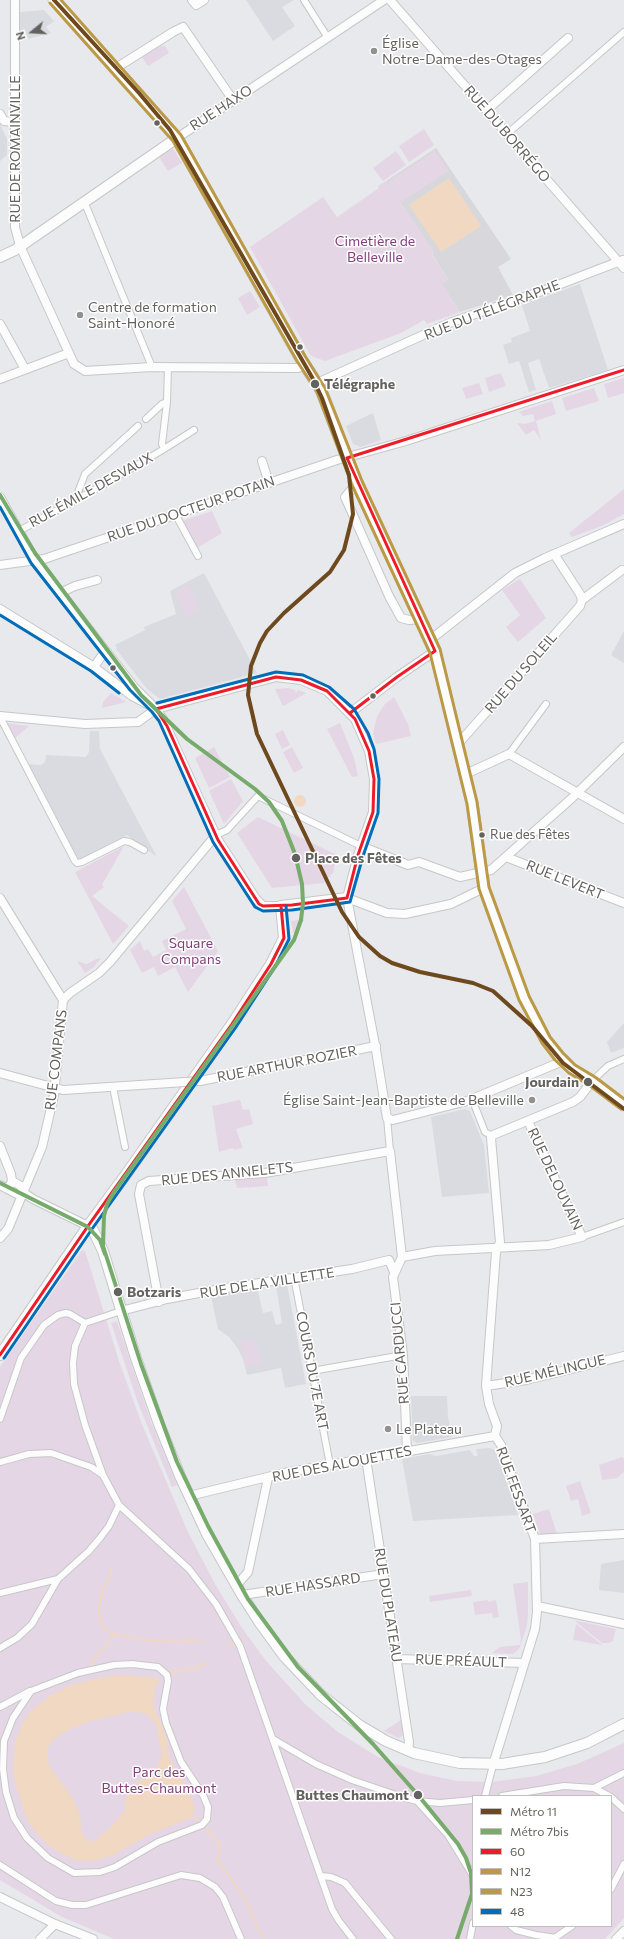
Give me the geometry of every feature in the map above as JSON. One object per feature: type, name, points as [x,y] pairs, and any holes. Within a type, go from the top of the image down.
[{"type":"main road","points":[[54,0],[177,138],[305,366],[317,383],[357,483],[435,651],[472,803],[484,888],[524,998],[546,1040],[563,1061],[623,1101]]},
{"type":"street","name":"RUE DE ROMAINVILLE","points":[[14,0],[14,220],[20,246],[74,364],[85,370],[152,367],[298,368],[305,366]]},
{"type":"street","points":[[192,0],[196,5],[204,0]]},
{"type":"street","points":[[304,0],[328,38]]},
{"type":"street","name":"RUE HAXO","points":[[0,257],[20,246],[233,100],[384,0]]},
{"type":"street","name":"RUE DU BORRÉGO","points":[[390,0],[507,134],[623,262]]},
{"type":"street","points":[[116,68],[184,27],[233,100]]},
{"type":"street","points":[[507,134],[624,32]]},
{"type":"street","points":[[487,110],[568,38]]},
{"type":"street","points":[[0,114],[4,121],[14,122]]},
{"type":"street","points":[[84,201],[152,367]]},
{"type":"street","name":"RUE DU TÉLÉGRAPHE","points":[[317,383],[452,322],[623,262]]},
{"type":"street","points":[[0,324],[25,369]]},
{"type":"street","points":[[0,379],[69,353]]},
{"type":"street","name":"RUE ÉMILE DESVAUX","points":[[164,449],[162,444],[167,402],[168,367]]},
{"type":"street","name":"RUE DU DOCTEUR POTAIN","points":[[0,565],[44,559],[269,483],[624,370]]},
{"type":"street","points":[[146,418],[162,404],[167,402]]},
{"type":"street","points":[[76,500],[85,474],[138,426]]},
{"type":"street","name":"RUE ÉMILE DESVAUX","points":[[19,530],[76,500],[194,430]]},
{"type":"street","points":[[262,461],[269,483]]},
{"type":"street","points":[[357,483],[345,497],[392,602],[401,618],[409,620],[421,619]]},
{"type":"street","points":[[0,497],[35,560],[134,686],[156,709],[172,737],[216,835],[259,904],[263,906],[281,906],[347,898],[387,913],[404,914],[451,904],[484,888]]},
{"type":"street","points":[[178,519],[198,556]]},
{"type":"street","points":[[430,640],[515,573],[554,554],[624,524]]},
{"type":"street","points":[[554,554],[580,594],[582,600]]},
{"type":"street","name":"RUE DU SOLEIL","points":[[458,744],[580,606],[582,600],[622,570]]},
{"type":"street","points":[[60,593],[75,586],[97,580]]},
{"type":"street","points":[[0,609],[94,667],[132,696],[156,709]]},
{"type":"street","points":[[94,667],[105,650]]},
{"type":"street","points":[[350,713],[397,677],[435,651]]},
{"type":"street","points":[[0,717],[85,724],[138,722],[156,709],[262,680],[287,677],[301,680],[327,691],[350,713],[363,735],[374,779],[373,812],[361,846],[347,898],[376,1046],[387,1118],[402,1257]]},
{"type":"street","points":[[466,774],[509,754],[546,704]]},
{"type":"street","points":[[0,717],[77,863],[124,841],[130,842],[144,850]]},
{"type":"street","points":[[216,835],[227,830],[258,796],[361,846],[408,865],[419,862],[460,877],[482,873],[491,870],[506,857],[578,792],[624,747]]},
{"type":"street","points":[[509,754],[624,819]]},
{"type":"street","name":"RUE COMPANS","points":[[0,1238],[8,1229],[42,1147],[55,1088],[64,1000],[70,993],[98,973],[110,962],[216,835]]},
{"type":"street","name":"RUE LEVERT","points":[[506,857],[624,903]]},
{"type":"street","points":[[0,898],[64,1000]]},
{"type":"street","points":[[0,1355],[88,1226],[232,1024],[271,964],[284,938],[281,906]]},
{"type":"street","name":"RUE ARTHUR ROZIER","points":[[0,1073],[63,1090],[200,1081],[376,1046]]},
{"type":"street","points":[[472,1099],[485,1132],[492,1136],[573,1102],[580,1096],[592,1080],[608,1066],[624,1059]]},
{"type":"street","points":[[387,1118],[393,1120],[472,1099],[563,1061]]},
{"type":"street","points":[[113,1087],[125,1147]]},
{"type":"street","name":"RUE DELOUVAIN","points":[[528,1121],[582,1237]]},
{"type":"street","name":"RUE FESSART","points":[[492,1136],[500,1242],[496,1252],[486,1386],[489,1404],[497,1426],[495,1436],[501,1445],[535,1539],[536,1606],[535,1629],[494,1765]]},
{"type":"street","points":[[0,1146],[10,1170],[12,1181]]},
{"type":"street","name":"RUE DES ANNELETS","points":[[159,1302],[139,1190],[141,1185],[149,1181],[265,1173],[390,1151]]},
{"type":"street","points":[[12,1181],[4,1187],[19,1195],[24,1193]]},
{"type":"street","points":[[12,1181],[21,1186],[24,1193],[93,1230],[102,1251],[159,1424],[189,1496],[214,1547],[239,1591],[284,1656],[321,1695],[359,1725],[386,1741],[408,1751],[448,1762],[494,1765],[520,1762],[560,1753],[592,1740],[624,1724]]},
{"type":"street","name":"RUE DE LA VILLETTE","points":[[121,1311],[220,1289],[294,1277],[352,1270],[402,1257],[435,1251],[549,1245],[582,1237],[624,1222]]},
{"type":"street","name":"RUE CARDUCCI","points":[[402,1257],[394,1272],[393,1279],[403,1356],[407,1451]]},
{"type":"street","points":[[389,1260],[394,1272]]},
{"type":"street","name":"COURS DU 7E ART","points":[[294,1277],[330,1465]]},
{"type":"street","points":[[121,1311],[85,1323],[75,1346],[73,1363],[74,1384],[85,1426],[103,1475],[119,1504],[189,1569],[216,1604],[240,1646],[332,1909],[338,1921],[352,1939]]},
{"type":"street","points":[[0,1419],[21,1358],[44,1325],[58,1315],[66,1313],[85,1323]]},
{"type":"street","points":[[312,1371],[403,1356]]},
{"type":"street","name":"RUE MÉLINGUE","points":[[486,1386],[526,1380],[624,1356]]},
{"type":"street","name":"RUE DES ALOUETTES","points":[[189,1496],[330,1465],[495,1436]]},
{"type":"street","points":[[0,1462],[29,1454],[51,1453],[91,1467],[103,1475]]},
{"type":"street","name":"RUE DU PLATEAU","points":[[366,1458],[409,1742],[408,1751]]},
{"type":"street","points":[[239,1591],[248,1572],[268,1478]]},
{"type":"street","points":[[0,1648],[16,1638],[32,1624],[58,1579],[100,1538],[109,1526],[119,1504]]},
{"type":"street","points":[[535,1539],[624,1534]]},
{"type":"street","name":"RUE HASSARD","points":[[239,1591],[384,1574]]},
{"type":"street","points":[[0,1593],[58,1579]]},
{"type":"street","points":[[536,1606],[624,1624]]},
{"type":"street","name":"RUE PRÉAULT","points":[[397,1659],[524,1663]]},
{"type":"street","points":[[0,1707],[31,1691],[78,1673],[114,1665],[142,1665],[158,1667],[163,1670],[168,1681],[163,1709],[166,1723],[181,1762],[206,1801],[208,1807],[206,1819],[202,1826],[158,1842],[125,1862],[100,1872],[74,1873],[48,1858],[27,1838],[14,1818],[6,1792],[3,1769],[3,1749],[8,1728],[31,1691]]},
{"type":"street","points":[[273,1739],[316,1764],[344,1777],[417,1801],[440,1803],[472,1800]]},
{"type":"street","points":[[485,1795],[494,1765]]},
{"type":"street","points":[[594,1788],[624,1773]]},
{"type":"street","points":[[508,1795],[564,1786],[594,1788],[606,1795]]},
{"type":"street","points":[[612,1799],[624,1809]]},
{"type":"street","points":[[417,1801],[448,1835],[472,1874]]},
{"type":"street","points":[[0,1864],[56,1901],[72,1905],[86,1905],[181,1875],[200,1878],[215,1887],[223,1897],[241,1939]]},
{"type":"street","points":[[612,1888],[624,1864]]},
{"type":"street","points":[[321,1876],[331,1877],[345,1883],[391,1939]]},
{"type":"street","points":[[0,1897],[55,1924],[93,1939]]},
{"type":"street","points":[[40,1939],[55,1924]]},
{"type":"street","points":[[470,1939],[472,1927]]},
{"type":"street","points":[[512,1927],[516,1930],[536,1936],[555,1938],[571,1927]]},
{"type":"street","points":[[616,1939],[624,1931]]},
{"type":"shaded area","points":[[246,0],[294,0],[282,7],[295,26],[273,41]]},
{"type":"shaded area","points":[[44,10],[54,21],[46,27],[51,33],[20,41],[20,12]]},
{"type":"shaded area","points":[[0,124],[7,139],[7,155],[0,161]]},
{"type":"shaded area","points":[[436,148],[511,259],[498,267],[513,295],[460,312],[441,284],[448,279],[432,254],[434,253],[386,181]]},
{"type":"shaded area","points":[[449,178],[481,226],[441,252],[409,205]]},
{"type":"shaded area","points":[[580,284],[608,370],[549,388],[539,359],[528,363],[536,390],[529,392],[519,361],[509,364],[503,345],[512,342],[511,338],[530,331],[522,305]]},
{"type":"shaded area","points":[[373,413],[381,440],[361,447],[353,444],[346,426]]},
{"type":"shaded area","points":[[204,573],[257,673],[160,699],[147,689],[116,649],[117,648],[115,645],[145,630],[144,627],[176,614],[170,591]]},
{"type":"shaded area","points":[[624,631],[624,663],[611,655]]},
{"type":"shaded area","points":[[90,731],[99,731],[100,749],[157,857],[127,835],[81,859],[76,858],[27,764],[41,765],[45,762],[46,755],[86,757],[89,752]]},
{"type":"shaded area","points":[[298,795],[302,795],[306,801],[302,807],[298,807],[294,803],[294,799]]},
{"type":"shaded area","points":[[624,1023],[624,1048],[611,1053],[607,1042]]},
{"type":"shaded area","points":[[465,1109],[470,1111],[484,1145],[489,1193],[442,1197],[431,1117]]},
{"type":"shaded area","points":[[287,1284],[306,1384],[285,1388],[281,1368],[247,1375],[243,1359],[238,1349],[229,1337],[218,1329],[211,1296],[257,1287],[263,1313],[272,1311],[276,1325],[282,1323],[276,1286]]},
{"type":"shaded area","points":[[411,1396],[447,1396],[448,1417],[452,1437],[417,1443],[413,1440]]},
{"type":"shaded area","points":[[490,1448],[495,1450],[518,1515],[413,1521],[402,1459],[429,1454],[436,1456],[470,1450],[474,1456],[478,1456],[476,1449]]},
{"type":"shaded area","points":[[624,1560],[624,1593],[599,1590],[601,1564]]},
{"type":"shaded area","points":[[120,1675],[159,1678],[159,1681],[155,1687],[153,1705],[166,1736],[170,1759],[189,1792],[195,1808],[191,1818],[148,1835],[114,1855],[94,1861],[77,1861],[53,1849],[51,1845],[49,1846],[28,1821],[17,1790],[13,1771],[15,1742],[24,1720],[30,1712],[48,1697],[68,1686],[94,1679]],"holes":[[[132,1711],[147,1714],[158,1727],[157,1734],[162,1752],[160,1760],[153,1774],[140,1780],[129,1788],[130,1794],[125,1798],[125,1810],[112,1826],[94,1841],[89,1841],[82,1834],[80,1815],[74,1800],[49,1766],[47,1749],[55,1738],[68,1730],[91,1721]]]},
{"type":"green space","points":[[160,46],[165,46],[169,53],[148,66],[142,57]]},
{"type":"green space","points":[[424,129],[434,145],[409,162],[399,146]]},
{"type":"green space","points":[[172,149],[182,163],[168,171],[159,157]]},
{"type":"green space","points":[[396,151],[406,165],[383,181],[373,168]]},
{"type":"green space","points":[[435,151],[449,171],[401,202],[388,182]]},
{"type":"green space","name":"Cimetière de Belleville","points":[[386,181],[434,253],[432,255],[448,279],[441,284],[460,312],[427,324],[424,320],[401,333],[325,361],[311,356],[250,247],[323,197],[337,217],[379,188],[378,186]]},
{"type":"green space","points":[[250,291],[260,307],[247,315],[238,298]]},
{"type":"green space","points":[[501,373],[506,386],[489,392],[485,378]]},
{"type":"green space","points":[[624,378],[624,393],[608,398],[604,384]]},
{"type":"green space","points":[[479,383],[483,394],[466,399],[462,388]]},
{"type":"green space","points":[[594,388],[599,401],[566,411],[562,398]]},
{"type":"green space","points":[[552,401],[556,414],[536,421],[541,440],[534,430],[526,435],[517,423],[525,424],[535,421],[533,414],[523,416],[519,412]]},
{"type":"green space","points":[[624,489],[624,514],[604,525],[572,537],[569,533]]},
{"type":"green space","points":[[212,511],[222,533],[197,548],[182,521]]},
{"type":"green space","points":[[520,579],[546,618],[518,642],[506,627],[520,615],[502,590]]},
{"type":"green space","points":[[188,585],[200,610],[186,616],[175,592]]},
{"type":"green space","points":[[288,688],[295,690],[296,693],[298,690],[307,693],[283,706],[275,689]]},
{"type":"green space","points":[[111,693],[126,702],[102,708],[103,702]]},
{"type":"green space","points":[[394,697],[408,724],[411,736],[376,744],[373,733],[377,716],[385,704]]},
{"type":"green space","points":[[6,723],[29,726],[14,739]]},
{"type":"green space","points":[[340,723],[354,758],[358,776],[352,777],[327,729]]},
{"type":"green space","points":[[283,730],[290,745],[282,749],[275,734]]},
{"type":"green space","points":[[214,747],[230,777],[209,788],[195,758]]},
{"type":"green space","points":[[292,747],[303,768],[294,773],[283,752]]},
{"type":"green space","points":[[231,779],[243,801],[224,824],[209,791]]},
{"type":"green space","points":[[258,817],[337,855],[333,873],[324,883],[272,888],[237,833]]},
{"type":"green space","points":[[124,846],[102,885],[104,887],[92,896],[129,926],[113,944],[75,872]]},
{"type":"green space","name":"Square Compans","points":[[184,887],[218,951],[188,992],[175,967],[158,976],[154,967],[142,973],[130,950],[140,941],[144,951],[148,949],[153,957],[166,950],[162,941],[186,929],[172,901]]},
{"type":"green space","points":[[305,919],[295,933],[293,933],[291,921]]},
{"type":"green space","points":[[101,958],[94,967],[85,973],[77,961],[87,964]]},
{"type":"green space","points":[[240,1100],[243,1110],[249,1109],[253,1124],[236,1129],[243,1148],[234,1150],[233,1148],[219,1152],[212,1106]]},
{"type":"green space","points":[[267,1178],[268,1186],[237,1188],[235,1180]]},
{"type":"green space","name":"Parc des Buttes-Chaumont","points":[[82,1250],[85,1251],[119,1361],[141,1422],[187,1530],[215,1584],[242,1628],[267,1662],[306,1705],[338,1732],[378,1757],[420,1773],[457,1781],[492,1782],[536,1776],[577,1764],[624,1743],[624,1918],[605,1939],[114,1939],[62,1917],[0,1880],[0,1367]]},
{"type":"green space","points":[[117,1321],[151,1422],[177,1485],[172,1487],[138,1403],[111,1323]]},
{"type":"green space","points":[[256,1339],[261,1364],[246,1367],[241,1342]]},
{"type":"green space","points":[[622,1457],[624,1459],[624,1472],[617,1478],[602,1480],[599,1465]]},
{"type":"green space","points":[[580,1481],[591,1513],[582,1516],[578,1499],[571,1501],[566,1486]]},
{"type":"green space","points":[[549,1509],[557,1534],[540,1534],[533,1514]]},
{"type":"green space","points":[[528,1582],[527,1626],[519,1649],[513,1654],[492,1653],[500,1647],[520,1645],[521,1639],[513,1584]]},
{"type":"green space","points":[[471,1590],[472,1596],[430,1602],[429,1596]]},
{"type":"green space","points":[[488,1600],[488,1602],[496,1600],[499,1617],[493,1618],[492,1613],[475,1615],[473,1602]]},
{"type":"green space","points":[[576,1622],[616,1629],[613,1641],[609,1643],[602,1643]]},
{"type":"green space","points":[[576,1624],[601,1644],[601,1645],[573,1640]]},
{"type":"green space","points":[[401,1720],[403,1735],[399,1738],[384,1731]]},
{"type":"waterway","points":[[91,1665],[93,1660],[106,1646],[114,1634],[105,1630],[102,1626],[98,1610],[104,1586],[111,1576],[111,1569]]},
{"type":"waterway","points":[[114,1634],[145,1640],[166,1640],[176,1642],[197,1640],[202,1643]]},
{"type":"waterway","points":[[229,1645],[244,1641]]},
{"type":"waterway","points":[[170,1673],[198,1667],[206,1663]]},
{"type":"waterway","points":[[193,1816],[207,1825],[208,1832],[214,1837],[216,1842],[219,1843],[220,1848],[217,1860],[245,1898],[263,1939]]},
{"type":"metro line","name":"11","points":[[54,0],[139,93],[170,130],[313,379],[322,398],[349,475],[353,514],[344,550],[330,572],[284,613],[267,631],[260,643],[251,666],[248,695],[257,734],[342,912],[359,937],[380,956],[392,963],[420,972],[473,983],[493,991],[532,1026],[563,1063],[624,1109]]},
{"type":"metro line","name":"7bis","points":[[0,495],[35,553],[141,695],[187,739],[255,789],[269,802],[282,821],[295,854],[302,884],[303,903],[301,920],[294,940],[114,1192],[107,1204],[104,1216],[103,1246],[141,1364],[177,1462],[208,1526],[248,1599],[298,1667],[373,1744],[418,1795],[458,1844],[466,1858],[471,1873],[472,1894],[457,1939]]},
{"type":"metro line","name":"7bis","points":[[0,1183],[88,1227],[100,1240],[105,1254]]},
{"type":"transit line","name":"N23","points":[[61,0],[181,135],[305,356],[325,388],[362,481],[440,649],[477,802],[489,887],[529,996],[550,1037],[563,1053],[575,1065],[595,1077],[624,1099]]},
{"type":"transit line","name":"N12","points":[[50,3],[173,141],[297,361],[317,392],[352,485],[430,653],[467,804],[479,889],[519,1000],[542,1043],[555,1060],[569,1073],[589,1085],[621,1109]]},
{"type":"transit line","name":"60","points":[[347,458],[624,370]]},
{"type":"transit line","name":"60","points":[[347,458],[435,651]]},
{"type":"transit line","name":"48","points":[[0,507],[31,563],[130,690],[159,721],[213,842],[255,907],[263,911],[292,910],[350,902],[363,856],[378,813],[379,779],[374,749],[368,733],[354,709],[329,687],[303,675],[276,672],[157,703]]},
{"type":"transit line","name":"48","points":[[0,615],[91,671],[119,693]]},
{"type":"transit line","name":"60","points":[[350,713],[397,677],[435,651]]},
{"type":"transit line","name":"60","points":[[276,677],[301,680],[327,691],[355,719],[369,751],[374,779],[373,812],[358,855],[347,898],[292,905],[263,906],[259,904],[218,840],[167,726],[156,709],[276,677]]},
{"type":"transit line","name":"60","points":[[0,1355],[88,1226],[232,1024],[271,964],[284,938],[281,906]]},
{"type":"transit line","name":"48","points":[[4,1358],[92,1229],[236,1027],[275,967],[289,939],[286,906]]},
{"type":"place","name":"Église Notre-Dame-des-Otages","points":[[374,51]]},
{"type":"place","name":"Centre de formation Saint-Honoré","points":[[80,315]]},
{"type":"place","name":"Télégraphe","points":[[315,384]]},
{"type":"place","name":"Rue des Fêtes","points":[[482,835]]},
{"type":"place","name":"Place des Fêtes","points":[[296,858]]},
{"type":"place","name":"Jourdain","points":[[588,1082]]},
{"type":"place","name":"Église Saint-Jean-Baptiste de Belleville","points":[[532,1100]]},
{"type":"place","name":"Botzaris","points":[[118,1292]]},
{"type":"place","name":"Le Plateau","points":[[388,1429]]},
{"type":"place","name":"Buttes Chaumont","points":[[418,1795]]}]
